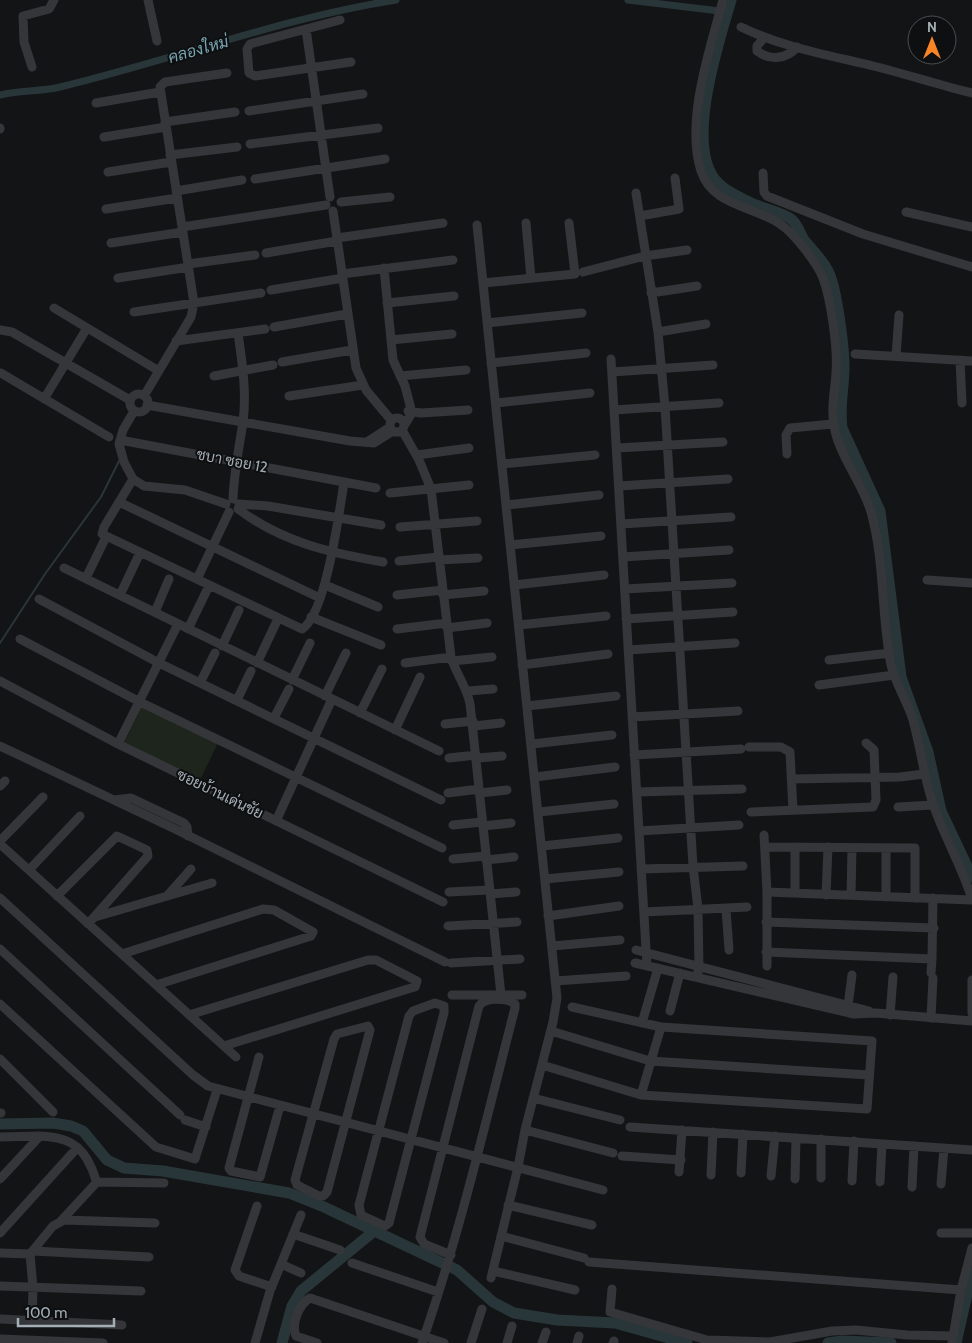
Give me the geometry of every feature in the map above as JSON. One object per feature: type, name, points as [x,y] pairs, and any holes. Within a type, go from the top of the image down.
[{"type":"street","points":[[32,67],[24,42],[23,16],[49,9],[54,0]]},
{"type":"street","points":[[148,0],[157,40]]},
{"type":"street","points":[[723,1],[699,103],[698,159],[701,172],[707,184],[722,197],[785,227],[823,277],[830,305],[836,359],[832,406],[833,424],[839,443],[865,495],[872,516],[878,542],[894,676],[912,720],[933,805],[946,838],[964,874],[972,899],[767,892]]},
{"type":"street","points":[[340,20],[248,46],[249,73],[255,76],[351,62]]},
{"type":"street","points":[[741,27],[764,38],[909,75],[972,94]]},
{"type":"street","points":[[306,29],[352,350],[362,385],[397,426],[417,455],[431,489],[452,659],[468,691],[473,723],[501,995]]},
{"type":"street","points":[[764,38],[757,46],[757,51],[771,57],[786,56],[797,47]]},
{"type":"street","points":[[134,411],[142,411],[159,371],[191,317],[194,304],[160,92],[161,84],[227,73]]},
{"type":"street","points":[[96,103],[160,92]]},
{"type":"street","points":[[249,111],[363,94]]},
{"type":"street","points":[[104,137],[235,112]]},
{"type":"street","points":[[250,144],[378,128]]},
{"type":"street","points":[[108,172],[237,146]]},
{"type":"street","points":[[255,179],[385,160]]},
{"type":"street","points":[[763,173],[764,192],[767,196],[854,231],[972,266]]},
{"type":"street","points":[[640,216],[679,209],[675,178]]},
{"type":"street","points":[[106,209],[242,180]]},
{"type":"street","points":[[636,193],[662,369],[681,646],[692,866],[698,909],[698,972]]},
{"type":"street","points":[[111,243],[330,205],[338,198],[341,202],[390,197]]},
{"type":"street","points":[[906,212],[972,227]]},
{"type":"street","points":[[266,253],[443,223]]},
{"type":"street","points":[[526,223],[531,278]]},
{"type":"street","points":[[483,283],[575,274],[568,223]]},
{"type":"street","points":[[477,225],[556,982],[556,1009],[524,1130],[518,1167],[492,1274],[575,1290]]},
{"type":"street","points":[[583,272],[646,256],[687,250]]},
{"type":"street","points":[[118,278],[255,255]]},
{"type":"street","points":[[271,290],[384,268],[453,260]]},
{"type":"street","points":[[384,268],[394,364],[400,376],[410,410]]},
{"type":"street","points":[[651,293],[696,286]]},
{"type":"street","points":[[134,312],[261,292]]},
{"type":"street","points":[[387,303],[454,296]]},
{"type":"street","points":[[54,308],[159,371]]},
{"type":"street","points":[[487,323],[582,313]]},
{"type":"street","points":[[274,327],[347,314]]},
{"type":"street","points":[[896,356],[899,316]]},
{"type":"street","points":[[658,332],[706,324]]},
{"type":"street","points":[[44,399],[87,328]]},
{"type":"street","points":[[176,341],[265,329]]},
{"type":"street","points":[[0,330],[12,332],[130,400]]},
{"type":"street","points":[[196,579],[233,506],[235,462],[243,422],[243,370],[238,333]]},
{"type":"street","points":[[391,340],[452,334]]},
{"type":"street","points":[[282,362],[352,350]]},
{"type":"street","points":[[491,363],[586,353]]},
{"type":"street","points":[[856,354],[972,361]]},
{"type":"street","points":[[612,359],[647,966]]},
{"type":"street","points":[[960,360],[962,403]]},
{"type":"street","points":[[214,376],[273,365]]},
{"type":"street","points":[[612,372],[713,365]]},
{"type":"street","points":[[400,376],[466,370]]},
{"type":"street","points":[[1,373],[109,438]]},
{"type":"street","points":[[289,396],[362,385]]},
{"type":"street","points":[[496,404],[590,393]]},
{"type":"street","points":[[130,400],[136,394],[146,400],[243,422],[341,440],[367,442],[379,442],[397,426],[410,410]]},
{"type":"street","points":[[130,400],[134,411]]},
{"type":"street","points":[[614,410],[719,403]]},
{"type":"street","points":[[410,410],[468,410]]},
{"type":"street","points":[[134,411],[120,440],[120,452],[134,479],[144,486],[192,492],[233,506],[281,535],[331,553],[383,562]]},
{"type":"street","points":[[787,454],[786,435],[790,428],[833,424]]},
{"type":"street","name":"ชบา ซอย 12","points":[[120,440],[376,488]]},
{"type":"street","points":[[617,448],[723,442]]},
{"type":"street","points":[[417,455],[469,448]]},
{"type":"street","points":[[502,464],[595,455]]},
{"type":"street","points":[[134,479],[102,534],[300,629],[305,628],[325,585],[344,483]]},
{"type":"street","points":[[619,486],[728,479]]},
{"type":"street","points":[[390,493],[469,485]]},
{"type":"street","points":[[507,505],[599,495]]},
{"type":"street","points":[[119,502],[320,598]]},
{"type":"street","points":[[233,506],[268,506],[381,525]]},
{"type":"street","points":[[621,524],[731,517]]},
{"type":"street","points":[[400,527],[476,521]]},
{"type":"street","points":[[510,545],[601,536]]},
{"type":"street","points":[[86,578],[104,541]]},
{"type":"street","points":[[623,557],[729,550]]},
{"type":"street","points":[[120,595],[138,557]]},
{"type":"street","points":[[400,561],[478,558]]},
{"type":"street","points":[[64,568],[439,751]]},
{"type":"street","points":[[514,585],[604,575]]},
{"type":"street","points":[[155,612],[170,579]]},
{"type":"street","points":[[926,580],[972,583]]},
{"type":"street","points":[[625,588],[732,583]]},
{"type":"street","points":[[325,585],[378,607]]},
{"type":"street","points":[[188,629],[207,590]]},
{"type":"street","points":[[397,595],[484,591]]},
{"type":"street","points":[[39,599],[159,663],[440,800]]},
{"type":"street","points":[[222,646],[239,610]]},
{"type":"street","points":[[626,619],[733,612]]},
{"type":"street","points":[[519,625],[606,616]]},
{"type":"street","points":[[311,617],[381,645]]},
{"type":"street","points":[[257,663],[276,623]]},
{"type":"street","points":[[118,744],[178,624]]},
{"type":"street","points":[[397,629],[487,624]]},
{"type":"street","points":[[20,639],[140,702],[442,848]]},
{"type":"street","points":[[292,680],[310,642]]},
{"type":"street","points":[[628,650],[736,643]]},
{"type":"street","points":[[200,683],[215,653]]},
{"type":"street","points":[[276,821],[314,738],[346,653]]},
{"type":"street","points":[[829,660],[890,653]]},
{"type":"street","points":[[522,665],[608,654]]},
{"type":"street","points":[[405,663],[492,657]]},
{"type":"street","points":[[360,713],[382,669]]},
{"type":"street","points":[[237,700],[251,671]]},
{"type":"street","points":[[819,684],[894,676]]},
{"type":"street","points":[[395,730],[420,677]]},
{"type":"street","name":"ซอยบ้านเด่นชัย","points":[[0,681],[118,744],[442,902]]},
{"type":"street","points":[[274,718],[288,689]]},
{"type":"street","points":[[468,691],[492,689]]},
{"type":"street","points":[[526,706],[616,696]]},
{"type":"street","points":[[632,717],[738,711]]},
{"type":"street","points":[[445,724],[501,723]]},
{"type":"street","points":[[532,744],[612,735]]},
{"type":"street","points":[[751,812],[873,807],[876,800],[874,750],[866,743]]},
{"type":"street","points":[[0,746],[113,800],[131,798],[145,804],[184,823],[187,827],[188,836],[448,962],[520,959]]},
{"type":"street","points":[[634,755],[745,748],[786,748],[790,752],[792,760],[792,810]]},
{"type":"street","points":[[449,758],[502,756]]},
{"type":"street","points":[[535,777],[615,767]]},
{"type":"street","points":[[792,779],[924,774]]},
{"type":"street","points":[[636,792],[742,789]]},
{"type":"street","points":[[448,792],[507,790]]},
{"type":"street","points":[[43,797],[0,842],[58,896],[91,921],[122,954],[236,1057]]},
{"type":"street","points":[[539,812],[614,804]]},
{"type":"street","points":[[898,808],[933,805]]},
{"type":"street","points":[[29,870],[80,816]]},
{"type":"street","points":[[453,825],[511,823]]},
{"type":"street","points":[[639,831],[739,825]]},
{"type":"street","points":[[764,835],[767,892],[766,966]]},
{"type":"street","points":[[58,896],[117,836],[148,850],[148,856],[91,921]]},
{"type":"street","points":[[542,846],[618,838]]},
{"type":"street","points":[[765,847],[915,848],[915,898]]},
{"type":"street","points":[[795,847],[795,894]]},
{"type":"street","points":[[826,894],[828,848]]},
{"type":"street","points":[[851,896],[852,848]]},
{"type":"street","points":[[886,848],[886,897]]},
{"type":"street","points":[[453,859],[514,857]]},
{"type":"street","points":[[641,869],[743,866]]},
{"type":"street","points":[[166,896],[191,868]]},
{"type":"street","points":[[545,880],[619,872]]},
{"type":"street","points":[[91,921],[212,883]]},
{"type":"street","points":[[449,892],[516,892]]},
{"type":"street","points":[[0,898],[201,1082],[217,1090],[603,1190]]},
{"type":"street","points":[[931,1018],[934,898]]},
{"type":"street","points":[[548,916],[619,906]]},
{"type":"street","points":[[644,912],[747,907]]},
{"type":"street","points":[[122,954],[263,909],[274,910],[313,932],[311,936],[156,985]]},
{"type":"street","points":[[726,909],[729,950]]},
{"type":"street","points":[[448,926],[517,922]]},
{"type":"street","points":[[766,922],[934,928]]},
{"type":"street","points":[[552,946],[620,940]]},
{"type":"street","points":[[0,949],[182,1117],[206,1127]]},
{"type":"street","points":[[636,950],[698,972],[854,1014],[972,1021]]},
{"type":"street","points":[[766,952],[932,959]]},
{"type":"street","points":[[189,1015],[368,960],[376,960],[417,982],[415,987],[224,1046]]},
{"type":"street","points":[[635,963],[680,973],[698,972],[876,1014]]},
{"type":"street","points":[[642,1023],[658,968]]},
{"type":"street","points":[[670,1011],[680,973]]},
{"type":"street","points":[[848,1006],[852,975]]},
{"type":"street","points":[[556,982],[626,976]]},
{"type":"street","points":[[890,1015],[893,977]]},
{"type":"street","points":[[972,980],[972,1013]]},
{"type":"street","points":[[452,995],[522,994]]},
{"type":"street","points":[[423,1339],[445,1276],[451,1255],[477,1157],[515,1008],[515,1004],[510,1001],[487,1000],[479,1006],[420,1237],[424,1244],[451,1255]]},
{"type":"street","points":[[439,1003],[444,1006],[444,1014],[389,1223],[385,1226],[361,1215],[358,1209],[378,1131],[408,1016],[413,1011],[439,1003]]},
{"type":"street","points":[[0,1004],[156,1147],[195,1159],[217,1090]]},
{"type":"street","points":[[542,1065],[641,1095],[867,1110],[872,1041],[660,1027],[572,1008]]},
{"type":"street","points":[[368,1026],[370,1030],[346,1123],[327,1192],[323,1196],[319,1196],[297,1185],[295,1180],[313,1114],[335,1036],[355,1028],[368,1026]]},
{"type":"street","points":[[641,1095],[660,1027]]},
{"type":"street","points":[[551,1031],[650,1061],[869,1075]]},
{"type":"street","points":[[259,1056],[229,1168],[232,1172],[260,1177],[280,1106]]},
{"type":"street","points":[[0,1059],[53,1112]]},
{"type":"street","points":[[533,1098],[620,1120]]},
{"type":"street","points":[[630,1127],[972,1150]]},
{"type":"street","points":[[524,1130],[617,1154],[681,1160]]},
{"type":"street","points":[[680,1172],[682,1130]]},
{"type":"street","points":[[711,1175],[713,1132]]},
{"type":"street","points":[[741,1173],[743,1134]]},
{"type":"street","points":[[0,1179],[40,1136]]},
{"type":"street","points":[[772,1176],[775,1136]]},
{"type":"street","points":[[0,1137],[62,1137],[77,1148],[89,1162],[97,1182]]},
{"type":"street","points":[[795,1179],[796,1138]]},
{"type":"street","points":[[821,1140],[821,1178]]},
{"type":"street","points":[[852,1181],[854,1142]]},
{"type":"street","points":[[880,1182],[882,1144]]},
{"type":"street","points":[[912,1187],[914,1146]]},
{"type":"street","points":[[0,1233],[77,1148]]},
{"type":"street","points":[[941,1184],[944,1148]]},
{"type":"street","points":[[32,1321],[32,1252],[48,1232],[60,1222],[97,1182],[164,1183]]},
{"type":"street","points":[[508,1205],[592,1225]]},
{"type":"street","points":[[257,1206],[235,1270],[239,1276],[272,1287]]},
{"type":"street","points":[[255,1343],[272,1287],[301,1215]]},
{"type":"street","points":[[60,1222],[70,1220],[155,1223]]},
{"type":"street","points":[[941,1233],[972,1233]]},
{"type":"street","points":[[293,1234],[340,1250]]},
{"type":"street","points":[[501,1236],[587,1260],[962,1290]]},
{"type":"street","points":[[612,1289],[610,1312],[707,1340],[770,1342],[856,1330],[953,1340],[972,1248]]},
{"type":"street","points":[[0,1253],[32,1252],[149,1257]]},
{"type":"street","points":[[352,1263],[438,1292]]},
{"type":"street","points":[[281,1264],[301,1273]]},
{"type":"street","points":[[0,1286],[141,1291]]},
{"type":"street","points":[[317,1343],[296,1336],[294,1332],[299,1311],[310,1298],[423,1339],[444,1343]]},
{"type":"street","points":[[471,1343],[482,1309]]},
{"type":"street","points":[[0,1320],[122,1325]]},
{"type":"street","points":[[507,1343],[512,1326]]},
{"type":"street","points":[[542,1343],[546,1332]]},
{"type":"street","points":[[5,1340],[103,1343]]},
{"type":"shaded area","points":[[142,706],[218,743],[200,780],[124,743]]},
{"type":"waterway","name":"คลองใหม่","points":[[0,95],[60,87],[311,17],[396,0]]},
{"type":"waterway","name":"คลองใหม่","points":[[628,0],[728,12]]},
{"type":"waterway","points":[[731,0],[712,67],[707,94],[704,146],[708,167],[718,183],[729,192],[751,203],[789,217],[804,240],[827,268],[832,281],[843,346],[842,428],[880,511],[901,677],[928,752],[941,811],[972,877]]},
{"type":"waterway","points":[[0,643],[45,574],[101,497],[119,461]]},
{"type":"waterway","points":[[0,1124],[53,1123],[71,1126],[83,1131],[107,1160],[124,1168],[163,1171],[289,1193],[324,1207],[457,1270],[493,1302],[514,1313],[557,1320],[615,1323],[687,1343]]},
{"type":"waterway","points":[[282,1343],[292,1306],[301,1291],[373,1232]]},
{"type":"waterway","points":[[956,1343],[972,1272]]},
{"type":"waterway","points":[[828,1343],[842,1341],[891,1343]]}]
